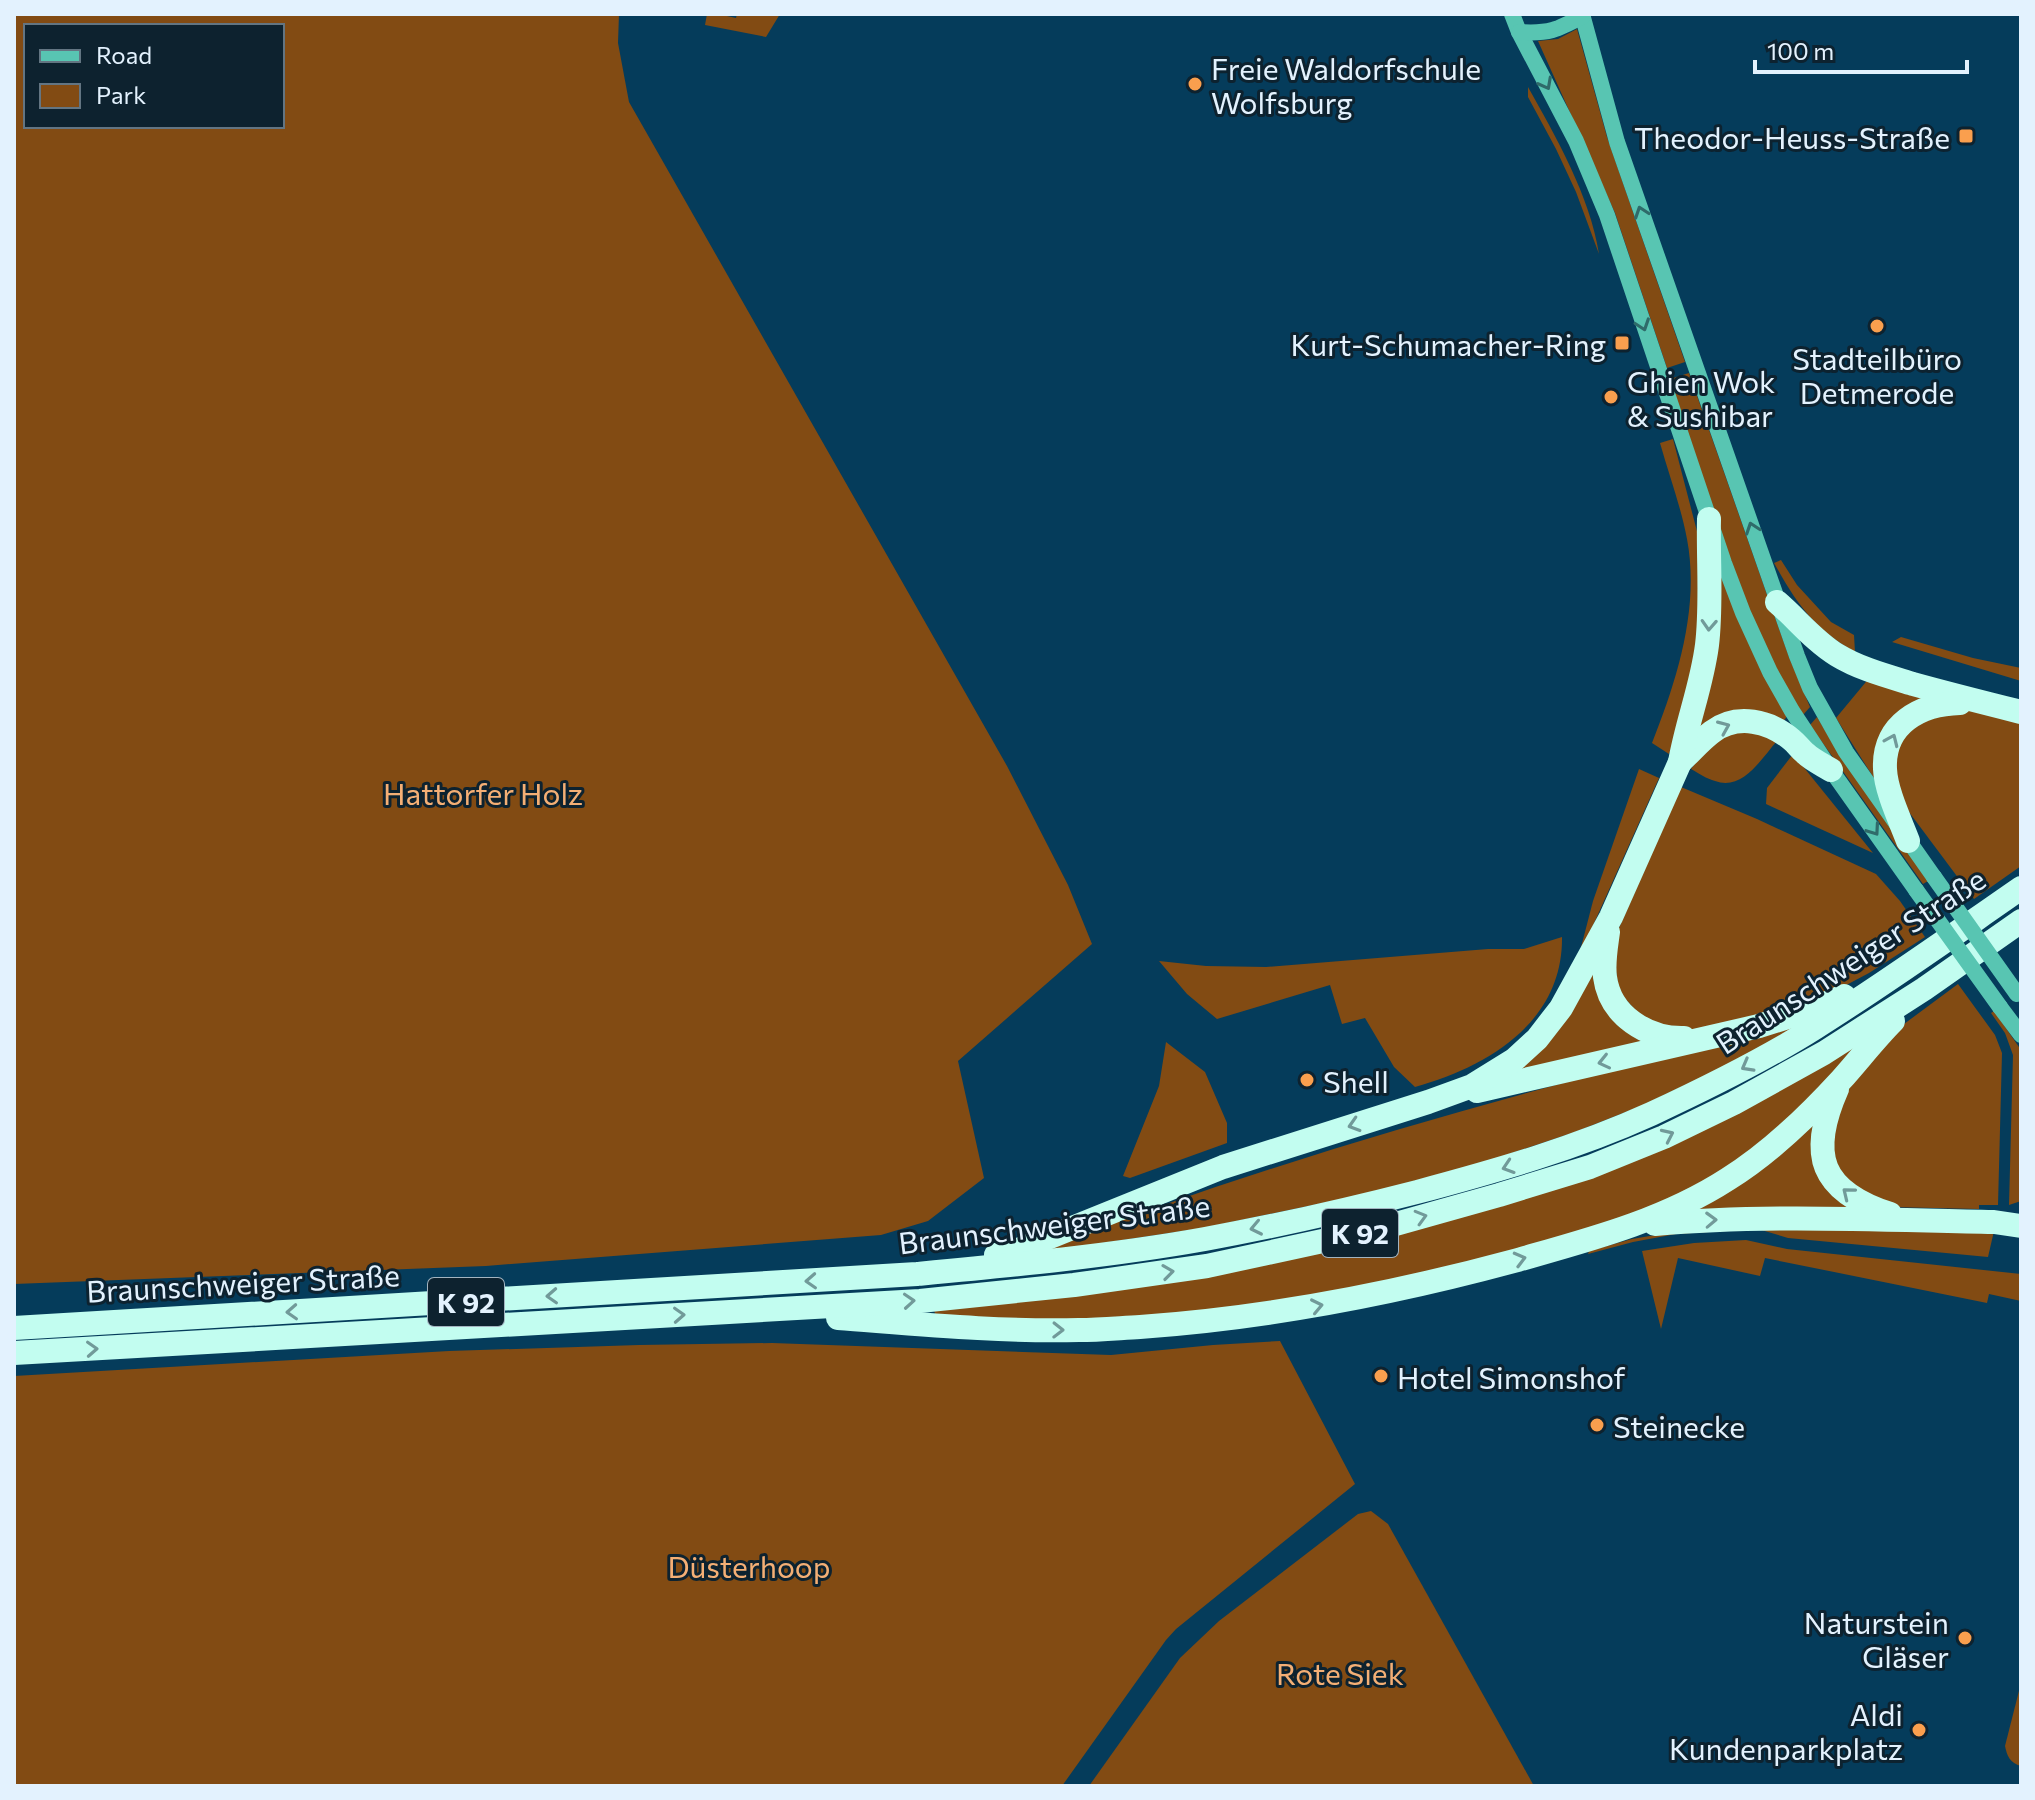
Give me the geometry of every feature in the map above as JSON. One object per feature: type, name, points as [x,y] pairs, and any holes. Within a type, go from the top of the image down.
[{"type":"highway","points":[[917,1274],[1018,1250],[1223,1167],[1472,1086],[1514,1060],[1537,1039],[1561,1008],[1611,917],[1676,772],[1707,644],[1709,519]]},
{"type":"highway","points":[[1777,602],[1837,655],[1874,672],[2021,712]]},
{"type":"highway","points":[[1908,841],[1887,781],[1885,767],[1892,737],[1897,728],[1915,712],[1932,705],[1982,703]]},
{"type":"highway","points":[[1676,772],[1713,731],[1724,725],[1784,720],[1794,740],[1810,749],[1831,770]]},
{"type":"highway","name":"Braunschweiger Straße","points":[[14,1328],[917,1274],[1067,1260],[1204,1239],[1368,1204],[1492,1172],[1581,1143],[1650,1115],[1720,1081],[1815,1028],[1915,963],[2021,888]]},
{"type":"highway","points":[[1611,917],[1605,979],[1611,997],[1623,1015],[1646,1031],[1669,1039],[1707,1038]]},
{"type":"highway","name":"Braunschweiger Straße","points":[[14,1353],[920,1301],[1074,1285],[1207,1266],[1378,1229],[1499,1195],[1590,1167],[1664,1137],[1734,1103],[1824,1053],[1924,989],[2021,921]]},
{"type":"highway","points":[[1428,1102],[1759,1026],[1807,1011],[1915,963]]},
{"type":"highway","points":[[748,1312],[980,1328],[1080,1331],[1198,1323],[1304,1309],[1478,1270],[1633,1227],[1727,1180],[1779,1141],[1841,1080],[1924,989]]},
{"type":"highway","points":[[1841,1080],[1825,1118],[1822,1137],[1823,1160],[1831,1176],[1846,1194],[1865,1206],[1919,1221]]},
{"type":"highway","points":[[1994,1222],[2021,1214]]},
{"type":"highway","points":[[1633,1227],[1709,1219],[1994,1222],[2021,1226]]},
{"type":"street","points":[[1512,14],[1576,141],[1607,215],[1709,519],[1743,613],[1770,672],[1784,720]]},
{"type":"street","points":[[1519,32],[1554,31],[1583,15],[1617,142],[1777,602],[1810,688],[1846,752],[2019,997]]},
{"type":"street","points":[[1831,770],[2021,1035]]},
{"type":"green space","name":"Hattorfer Holz","points":[[14,14],[619,14],[618,43],[629,102],[1007,766],[1068,885],[1092,944],[958,1061],[984,1178],[928,1221],[881,1235],[486,1266],[14,1284]]},
{"type":"green space","points":[[707,14],[736,18],[737,14],[780,14],[766,37],[705,25]]},
{"type":"green space","points":[[1577,29],[1607,137],[1685,362],[1667,368],[1615,213],[1538,41],[1558,39]]},
{"type":"green space","points":[[1528,87],[1580,189],[1599,254],[1576,192],[1528,97]]},
{"type":"green space","points":[[1689,373],[1789,657],[1810,707],[1803,715],[1759,632],[1705,488],[1670,379]]},
{"type":"green space","points":[[1673,439],[1699,539],[1700,642],[1678,732],[1669,754],[1652,743],[1684,643],[1691,591],[1687,539],[1660,443]]},
{"type":"green space","points":[[1781,560],[1797,585],[1831,622],[1854,635],[1855,652],[1828,634],[1807,614],[1774,563]]},
{"type":"green space","points":[[1717,566],[1787,716],[1783,722],[1695,738]]},
{"type":"green space","points":[[1901,637],[2021,668],[2021,681],[1892,642]]},
{"type":"green space","points":[[1870,677],[1932,696],[1922,700],[1877,783],[1836,718]]},
{"type":"green space","points":[[1955,708],[2021,720],[2021,866],[1974,899],[1900,800],[1894,781],[1899,739],[1910,726]]},
{"type":"green space","points":[[1817,717],[1841,757],[1928,881],[1923,884],[1810,725]]},
{"type":"green space","points":[[1749,729],[1777,741],[1743,777],[1725,783],[1691,769],[1718,737]]},
{"type":"green space","points":[[1793,754],[1873,853],[1766,804],[1767,788]]},
{"type":"green space","points":[[1639,769],[1659,778],[1578,959],[1593,901]]},
{"type":"green space","points":[[1681,787],[1876,874],[1925,937],[1835,991],[1705,1030],[1674,1031],[1648,1024],[1619,992],[1613,951],[1618,930]]},
{"type":"green space","points":[[1562,937],[1559,967],[1550,993],[1535,1017],[1494,1053],[1469,1067],[1415,1087],[1394,1067],[1365,1018],[1342,1024],[1330,985],[1217,1019],[1187,994],[1159,961],[1266,967],[1488,949],[1524,949]]},
{"type":"green space","points":[[1592,966],[1652,1042],[1490,1083]]},
{"type":"green space","points":[[1958,984],[1995,1035],[2002,1053],[1998,1205],[1979,1205],[1979,1209],[1890,1207],[1851,1189],[1832,1157],[1830,1136],[1850,1085],[1904,1024]]},
{"type":"green space","points":[[1994,1011],[2021,1050],[2021,1201],[2009,1205],[2013,1055],[2005,1033],[1991,1013]]},
{"type":"green space","points":[[1810,1018],[1763,1048],[1641,1106],[1488,1161],[1366,1194],[1203,1228],[1049,1251],[1048,1248],[1141,1213],[1330,1150]]},
{"type":"green space","points":[[1166,1042],[1205,1072],[1227,1123],[1227,1143],[1130,1178],[1123,1176],[1159,1086]]},
{"type":"green space","points":[[1853,1044],[1857,1049],[1806,1104],[1718,1176],[1628,1219],[1384,1284],[1198,1312],[1080,1320],[935,1314],[934,1309],[1501,1206]]},
{"type":"green space","points":[[1818,1116],[1814,1138],[1860,1212],[1686,1215]]},
{"type":"green space","points":[[1709,1226],[1994,1231],[1988,1257],[1788,1238],[1758,1229],[1676,1234],[1588,1254],[1589,1251],[1632,1239]]},
{"type":"green space","points":[[1746,1240],[1787,1249],[2021,1274],[2021,1301],[1989,1294],[1987,1303],[1765,1258],[1760,1276],[1678,1258],[1661,1329],[1642,1251],[1694,1243]]},
{"type":"green space","name":"Düsterhoop","points":[[1280,1341],[1355,1484],[1176,1629],[1062,1786],[14,1786],[14,1376],[449,1351],[639,1345],[772,1343],[1111,1355]]},
{"type":"green space","name":"Rote Siek","points":[[1371,1511],[1388,1524],[1534,1786],[1089,1786],[1180,1658],[1219,1621],[1358,1514]]},
{"type":"green space","points":[[2021,1683],[2021,1766],[2010,1759],[2005,1746]]},
{"type":"place","name":"Freie Waldorfschule Wolfsburg","points":[[1195,84]]},
{"type":"place","name":"Theodor-Heuss-Straße","points":[[1966,136]]},
{"type":"place","name":"Stadteilbüro Detmerode","points":[[1877,326]]},
{"type":"place","name":"Kurt-Schumacher-Ring","points":[[1622,343]]},
{"type":"place","name":"Ghien Wok & Sushibar","points":[[1611,397]]},
{"type":"place","name":"Shell","points":[[1307,1080]]},
{"type":"place","name":"Hotel Simonshof","points":[[1381,1376]]},
{"type":"place","name":"Steinecke","points":[[1597,1425]]},
{"type":"place","name":"Naturstein Gläser","points":[[1965,1638]]},
{"type":"place","name":"Aldi Kundenparkplatz","points":[[1919,1730]]}]
